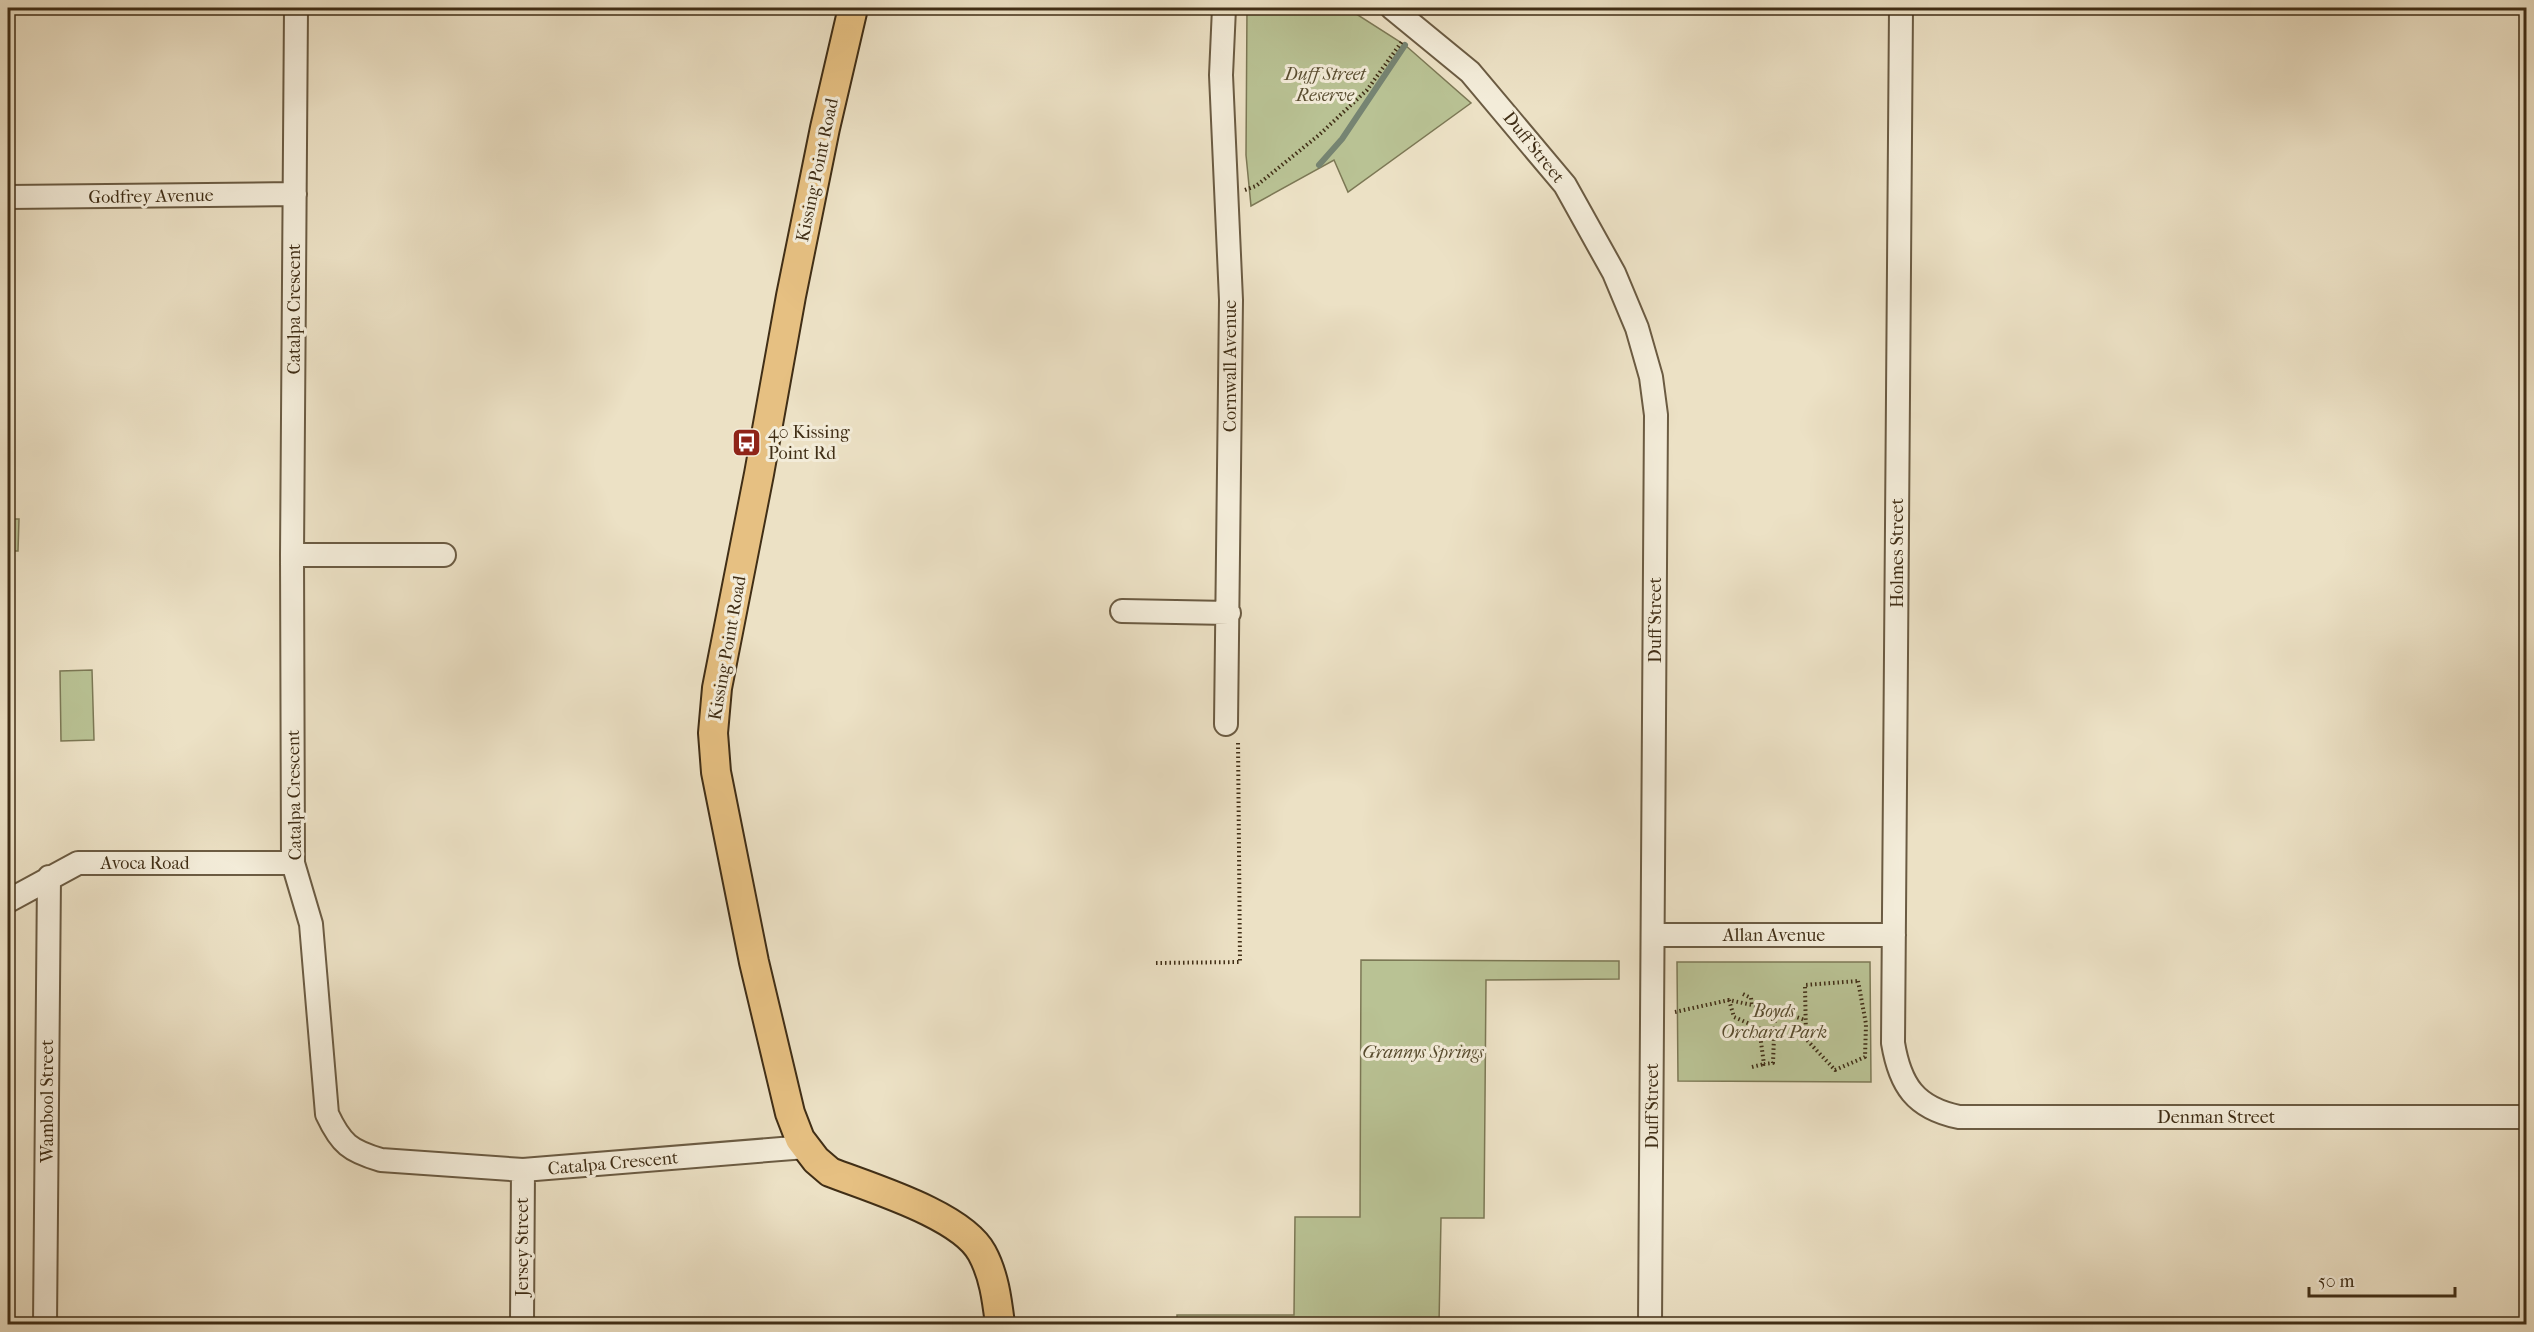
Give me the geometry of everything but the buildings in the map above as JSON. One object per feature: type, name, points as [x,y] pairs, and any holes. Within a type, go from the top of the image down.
[{"type":"main road","name":"Kissing Point Road","points":[[853,8],[825,128],[791,296],[717,688],[713,733],[716,772],[754,962],[790,1113],[806,1147],[830,1172],[946,1218],[966,1233],[982,1251],[992,1276],[1000,1324]]},
{"type":"street","name":"Catalpa Crescent","points":[[296,8],[292,555],[293,862],[311,924],[327,1114],[335,1131],[347,1147],[381,1160],[523,1170],[806,1147]]},
{"type":"street","name":"Cornwall Avenue","points":[[1224,8],[1221,75],[1231,300],[1226,724]]},
{"type":"street","name":"Duff Street","points":[[1392,8],[1470,72],[1565,185],[1614,273],[1637,328],[1651,377],[1656,415],[1650,1324]]},
{"type":"street","name":"Holmes Street","points":[[1901,8],[1893,1043],[1902,1077],[1912,1094]]},
{"type":"street","name":"Godfrey Avenue","points":[[8,197],[295,194]]},
{"type":"street","points":[[292,555],[444,555]]},
{"type":"street","points":[[1122,612],[1229,613]]},
{"type":"street","name":"Avoca Road","points":[[8,901],[78,863],[293,862]]},
{"type":"street","name":"Wambool Street","points":[[45,1324],[49,877]]},
{"type":"street","name":"Allan Avenue","points":[[1653,935],[1894,935]]},
{"type":"street","name":"Denman Street","points":[[1912,1094],[1925,1106],[1943,1114],[1959,1117],[2526,1117]]},
{"type":"street","name":"Jersey Street","points":[[522,1324],[523,1170]]},
{"type":"path","points":[[1225,197],[1256,186],[1319,135],[1367,90],[1404,40]]},
{"type":"path","points":[[1156,963],[1240,962],[1238,731],[1226,724]]},
{"type":"path","points":[[1858,981],[1866,1024],[1865,1057],[1835,1070],[1806,1039],[1806,1020],[1805,985],[1858,981]]},
{"type":"path","points":[[1743,994],[1751,998],[1752,1005]]},
{"type":"path","points":[[1729,1000],[1734,1017],[1759,1028],[1764,1064]]},
{"type":"path","points":[[1675,1012],[1729,1000],[1806,1020]]},
{"type":"path","points":[[1752,1067],[1773,1063],[1774,1010]]},
{"type":"green space","name":"Duff Street Reserve","points":[[1247,8],[1347,8],[1405,45],[1471,103],[1348,192],[1334,160],[1251,206],[1246,155]]},
{"type":"green space","points":[[8,519],[19,519],[18,551],[8,551]]},
{"type":"green space","points":[[92,670],[94,740],[61,741],[60,671]]},
{"type":"green space","name":"Grannys Springs","points":[[1361,960],[1619,961],[1619,979],[1486,980],[1484,1218],[1441,1218],[1439,1324],[1177,1324],[1177,1315],[1294,1315],[1295,1217],[1360,1217]]},
{"type":"green space","name":"Boyds Orchard Park","points":[[1677,962],[1870,962],[1871,1082],[1678,1081]]},
{"type":"waterway","points":[[1319,165],[1342,139],[1405,45]]},
{"type":"place","name":"40 Kissing Point Rd","points":[[747,442]]}]
